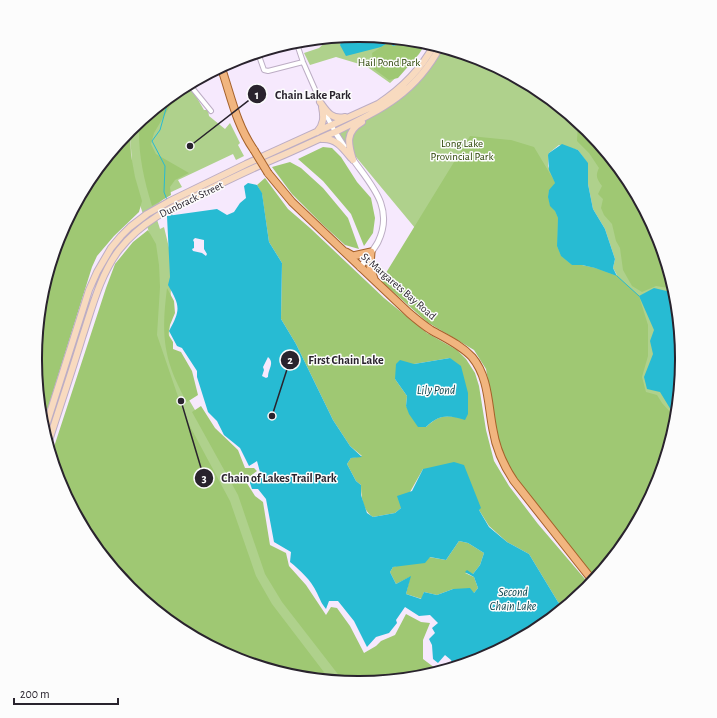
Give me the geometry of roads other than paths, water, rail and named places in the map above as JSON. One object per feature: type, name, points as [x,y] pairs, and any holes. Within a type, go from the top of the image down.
[{"type":"main road","name":"Dunbrack Street","points":[[48,420],[89,290],[97,272],[121,236],[147,214],[318,140],[355,115],[378,104],[402,86],[422,64],[430,51]]},
{"type":"main road","name":"Dunbrack Street","points":[[51,434],[92,306],[106,271],[120,249],[134,233],[149,221],[186,197],[246,164],[313,134],[333,129],[371,114],[389,104],[410,88],[427,68],[437,52]]},
{"type":"main road","name":"St Margarets Bay Road","points":[[223,73],[234,112],[247,140],[268,173],[292,202],[409,313],[429,328],[462,348],[475,361],[484,384],[494,439],[505,466],[514,481],[589,576]]},
{"type":"main road","points":[[320,102],[335,118],[355,115]]},
{"type":"main road","points":[[313,134],[318,130],[323,121],[324,114],[320,102]]},
{"type":"main road","points":[[353,160],[349,145],[349,136],[359,124],[371,114]]},
{"type":"main road","points":[[318,140],[328,139],[337,143],[353,160]]},
{"type":"main road","points":[[343,252],[353,256],[371,252],[370,266],[372,276],[376,282]]},
{"type":"street","points":[[298,48],[320,102],[333,129],[353,160],[378,193],[383,208],[383,221],[377,243],[360,268]]},
{"type":"street","points":[[260,58],[264,70],[268,72],[303,62]]},
{"type":"street","points":[[193,88],[211,111]]},
{"type":"water","points":[[358,42],[386,44],[381,47],[346,56],[340,45],[341,43]]},
{"type":"water","points":[[562,144],[578,150],[588,163],[588,184],[593,209],[605,229],[615,259],[613,268],[617,276],[595,268],[582,265],[572,265],[561,256],[557,246],[558,218],[555,211],[550,206],[548,197],[549,190],[555,183],[549,170],[548,155]]},
{"type":"water","name":"Second Chain Lake","points":[[248,183],[257,185],[262,193],[269,242],[282,263],[281,319],[296,344],[333,420],[350,446],[362,457],[351,458],[347,464],[356,481],[361,485],[361,495],[367,513],[373,517],[395,513],[401,508],[397,496],[412,491],[423,469],[454,462],[464,465],[481,508],[479,510],[489,527],[507,542],[529,554],[560,603],[551,611],[517,634],[480,652],[452,662],[445,655],[438,663],[433,659],[432,645],[429,639],[435,633],[432,628],[438,623],[430,615],[419,616],[405,607],[396,620],[397,623],[389,633],[376,637],[367,647],[354,621],[338,601],[329,601],[326,609],[315,588],[290,562],[291,552],[274,542],[266,499],[258,489],[252,489],[249,480],[260,472],[257,461],[249,466],[240,448],[224,435],[217,421],[208,412],[197,377],[197,371],[182,348],[177,346],[169,331],[176,317],[178,308],[175,298],[168,285],[170,277],[167,216],[217,209],[227,215],[234,212],[240,203],[246,198],[244,186]],"holes":[[[195,238],[204,240],[204,249],[207,254],[206,256],[202,253],[193,251],[192,249],[194,248],[193,240]],[[268,357],[271,364],[268,377],[266,378],[262,376],[264,370],[263,367]],[[459,541],[468,543],[484,553],[480,565],[473,574],[467,570],[465,572],[474,577],[478,588],[474,593],[470,588],[453,589],[437,595],[424,592],[421,599],[406,594],[411,576],[396,584],[390,572],[393,567],[425,563],[430,557],[446,560]]]},
{"type":"water","points":[[654,288],[668,291],[672,317],[675,358],[671,410],[660,392],[647,389],[644,377],[653,354],[650,341],[654,330],[639,296]]},
{"type":"water","name":"Lily Pond","points":[[450,358],[461,366],[468,393],[468,414],[465,420],[454,417],[444,417],[436,420],[426,427],[418,427],[409,414],[406,406],[407,396],[395,379],[396,364],[400,360],[414,364]]},
{"type":"waterway","points":[[167,107],[160,130],[152,141],[165,166],[164,192],[167,200]]},
{"type":"waterway","points":[[171,210],[172,216]]},
{"type":"waterway","points":[[617,276],[639,296]]},
{"type":"place","name":"Chain Lake Park","points":[[190,146]]},
{"type":"place","name":"Chain of Lakes Trail Park","points":[[181,401]]},
{"type":"place","name":"First Chain Lake","points":[[272,416]]},
{"type":"park label","name":"Hail Pond Park","points":[[389,62]]},
{"type":"park label","name":"Long Lake Provincial Park","points":[[462,149]]}]
